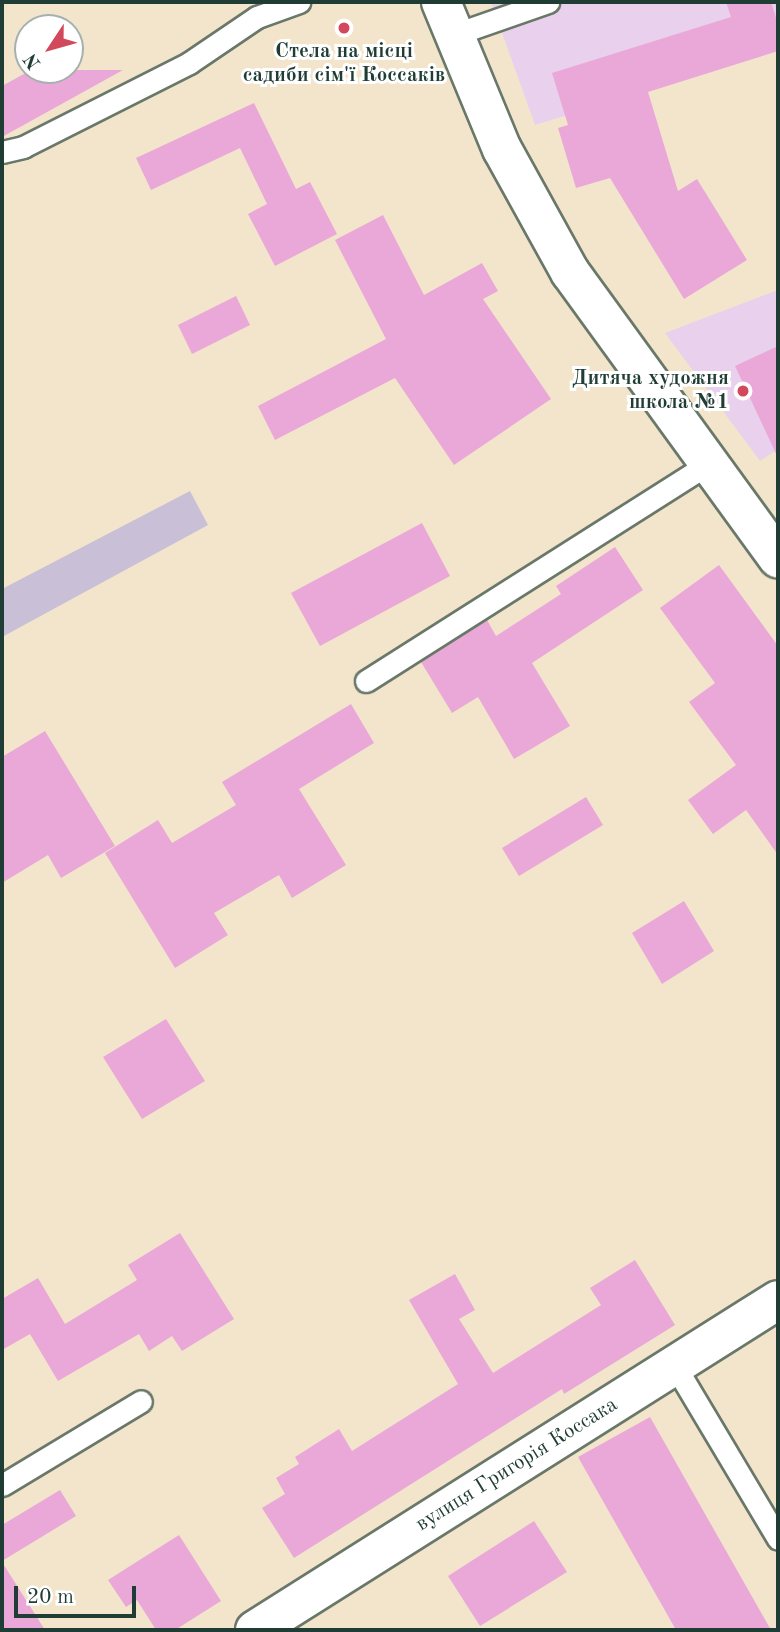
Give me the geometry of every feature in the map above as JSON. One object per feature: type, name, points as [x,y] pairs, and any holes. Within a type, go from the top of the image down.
[{"type":"street","points":[[447,19],[502,149],[544,230],[708,464],[778,558]]},
{"type":"street","name":"вулиця Григорія Коссака","points":[[255,1630],[778,1300]]},
{"type":"lane","points":[[2,152],[58,129],[189,63],[257,17],[299,2]]},
{"type":"lane","points":[[447,19],[548,2]]},
{"type":"lane","points":[[366,681],[708,464]]},
{"type":"lane","points":[[675,1366],[778,1539]]},
{"type":"lane","points":[[2,1485],[141,1401]]},
{"type":"shaded area","points":[[491,2],[778,2],[778,51],[535,125]]},
{"type":"shaded area","name":"Дитяча художня школа №1","points":[[778,290],[778,449],[760,461],[665,333]]},
{"type":"shaded area","points":[[190,491],[208,525],[2,637],[2,589]]},
{"type":"building","points":[[726,2],[771,2],[778,24],[778,51],[648,92],[678,191],[697,179],[747,260],[684,299],[610,178],[576,188],[558,128],[568,125],[552,73],[731,17]]},
{"type":"building","points":[[84,70],[123,70],[2,137],[2,86],[14,79],[14,84],[84,84]]},
{"type":"building","points":[[254,103],[296,189],[310,182],[337,234],[275,266],[248,214],[267,204],[240,148],[151,190],[136,158]]},
{"type":"building","points":[[383,215],[424,295],[482,263],[498,291],[483,299],[551,399],[454,465],[395,378],[275,440],[258,406],[386,339],[335,240]]},
{"type":"building","points":[[236,296],[250,325],[192,354],[178,325]]},
{"type":"building","name":"Дитяча художня школа №1","points":[[778,346],[778,458],[735,366]]},
{"type":"building","points":[[422,523],[450,576],[320,646],[291,593]]},
{"type":"building","points":[[615,547],[643,590],[532,663],[570,726],[514,759],[478,697],[452,713],[421,662],[487,620],[496,636],[561,594],[556,586]]},
{"type":"building","points":[[719,565],[778,646],[778,855],[746,810],[713,834],[688,800],[736,765],[689,702],[715,683],[660,608]]},
{"type":"building","points":[[351,704],[374,743],[299,789],[346,865],[292,898],[279,875],[214,913],[228,935],[175,968],[105,853],[158,820],[172,843],[236,805],[222,782]]},
{"type":"building","points":[[45,731],[115,846],[61,878],[48,855],[2,883],[2,757]]},
{"type":"building","points":[[586,797],[603,825],[519,876],[502,848]]},
{"type":"building","points":[[684,901],[714,951],[662,984],[632,933]]},
{"type":"building","points":[[166,1019],[205,1081],[142,1119],[103,1057]]},
{"type":"building","points":[[180,1233],[234,1319],[182,1351],[172,1336],[149,1351],[139,1334],[58,1381],[30,1334],[2,1350],[2,1299],[38,1278],[65,1324],[137,1280],[128,1265]]},
{"type":"building","points":[[635,1260],[675,1325],[564,1394],[562,1389],[294,1558],[262,1508],[285,1494],[276,1478],[299,1464],[295,1457],[339,1429],[352,1451],[458,1384],[409,1300],[455,1274],[475,1310],[459,1319],[493,1373],[601,1305],[590,1288]]},
{"type":"building","points":[[650,1417],[771,1630],[676,1630],[578,1457]]},
{"type":"building","points":[[60,1490],[76,1516],[2,1561],[2,1525]]},
{"type":"building","points":[[534,1521],[567,1572],[480,1626],[448,1576]]},
{"type":"building","points":[[179,1535],[221,1601],[175,1630],[156,1630],[137,1600],[126,1607],[108,1580]]},
{"type":"building","points":[[2,1562],[45,1630],[2,1630]]},
{"type":"place","name":"Стела на місці садиби сім'ї Коссаків","points":[[344,28]]},
{"type":"place","name":"Дитяча художня школа №1","points":[[743,391]]}]
